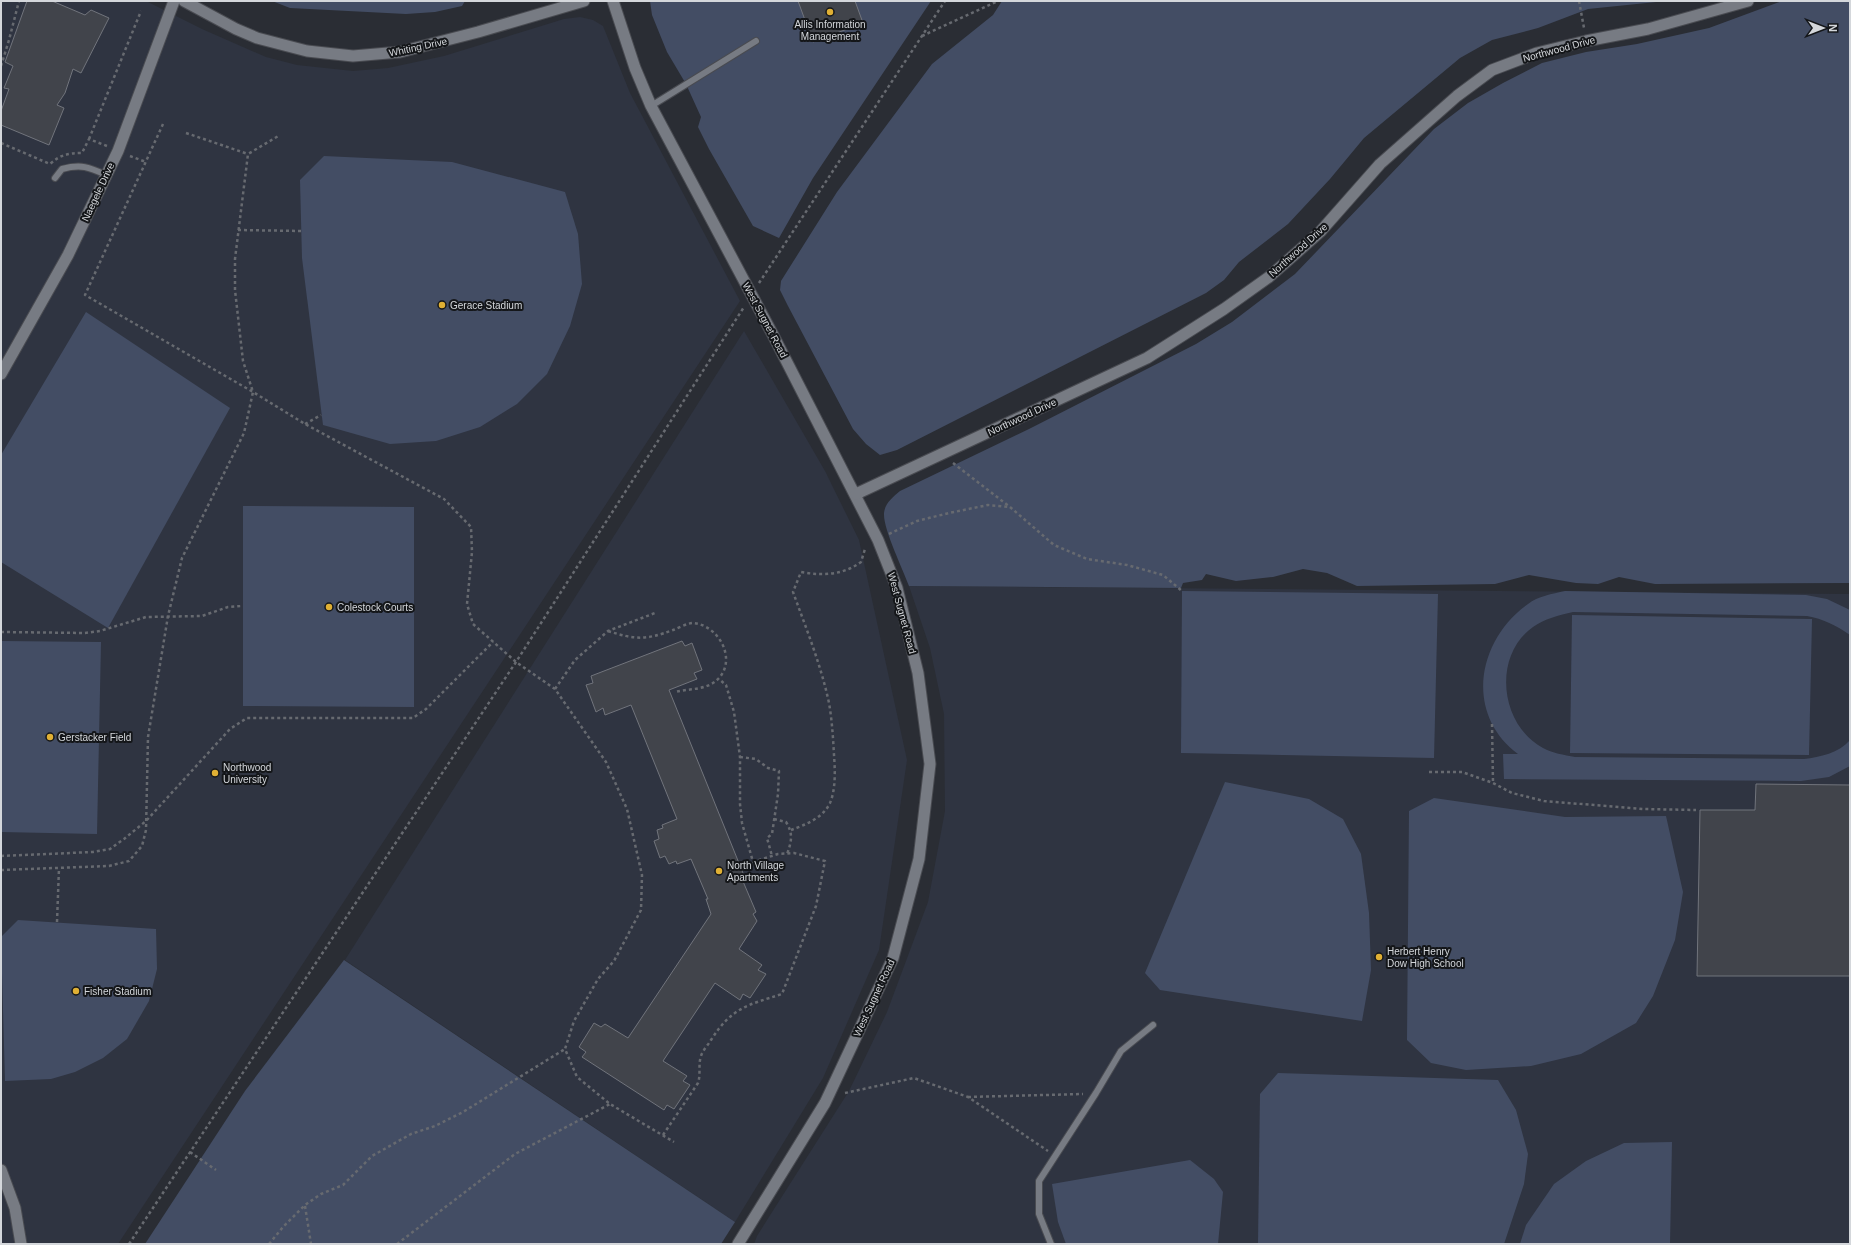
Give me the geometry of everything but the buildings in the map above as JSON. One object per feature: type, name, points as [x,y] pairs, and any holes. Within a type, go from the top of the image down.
[{"type":"street","name":"Naegele Drive","points":[[1,374],[68,255],[118,151],[174,1]]},
{"type":"street","name":"Whiting Drive","points":[[184,1],[236,29],[258,38],[307,51],[353,56],[400,52],[478,32],[584,1]]},
{"type":"street","name":"West Sugnet Road","points":[[613,1],[630,55],[651,106],[752,295],[856,494],[878,540],[897,588],[918,673],[930,764],[919,859],[893,958],[824,1103],[738,1244]]},
{"type":"street","name":"Northwood Drive","points":[[856,494],[1147,358],[1224,309],[1269,277],[1320,232],[1380,164],[1456,96],[1492,70],[1537,53],[1586,41],[1648,29],[1748,1]]},
{"type":"street","points":[[1,1170],[16,1208],[21,1244]]},
{"type":"lane","points":[[651,106],[756,41]]},
{"type":"lane","points":[[55,178],[62,169],[74,166],[88,167],[106,175]]},
{"type":"lane","points":[[1051,1244],[1040,1214],[1040,1181],[1121,1051],[1153,1025]]},
{"type":"path","points":[[1,66],[18,1]]},
{"type":"path","points":[[129,1244],[516,662],[752,295],[945,1]]},
{"type":"path","points":[[922,36],[998,1]]},
{"type":"path","points":[[1579,1],[1586,41]]},
{"type":"path","points":[[1,143],[50,164],[57,158],[67,153],[82,153],[141,11]]},
{"type":"path","points":[[163,124],[85,296],[253,392],[305,424],[444,499],[471,528],[472,552],[467,604],[473,624],[516,662],[555,690],[606,762],[627,809],[642,875],[641,910],[614,961],[598,979],[574,1021],[565,1049],[463,1112],[435,1126],[411,1134],[372,1156],[343,1185],[321,1194],[305,1205],[282,1227],[269,1244]]},
{"type":"path","points":[[186,133],[248,154],[280,135]]},
{"type":"path","points":[[89,139],[146,162]]},
{"type":"path","points":[[1,870],[109,866],[128,861],[142,846],[146,830],[148,736],[168,616],[182,558],[244,432],[253,392],[243,361],[235,290],[235,259],[248,154]]},
{"type":"path","points":[[238,230],[301,231]]},
{"type":"path","points":[[305,424],[322,415]]},
{"type":"path","points":[[941,454],[1010,507],[1054,545],[1087,559],[1127,565],[1163,575],[1182,591]]},
{"type":"path","points":[[878,540],[917,521],[943,514],[988,505],[1010,507]]},
{"type":"path","points":[[791,830],[815,819],[826,810],[830,803],[834,788],[835,765],[832,723],[822,675],[793,592],[801,572],[817,575],[843,571],[861,562],[866,549]]},
{"type":"path","points":[[1,632],[85,633],[100,631],[136,619],[168,616],[202,616],[228,607],[242,606]]},
{"type":"path","points":[[555,690],[575,660],[608,632],[655,612]]},
{"type":"path","points":[[608,632],[624,637],[640,639],[652,638],[692,623],[711,629],[719,637],[724,646],[726,659],[724,671],[718,679],[707,687],[674,692]]},
{"type":"path","points":[[1,856],[93,852],[110,849],[146,821],[230,729],[247,718],[413,718],[426,709],[494,642]]},
{"type":"path","points":[[663,1136],[698,1083],[701,1075],[700,1062],[702,1054],[724,1022],[736,1011],[782,994],[816,906],[824,860],[794,853],[772,856],[753,862],[742,823],[740,804],[740,757],[734,712],[726,685],[718,679]]},
{"type":"path","points":[[1492,724],[1493,783]]},
{"type":"path","points":[[740,757],[756,759],[768,768],[779,771],[778,794],[772,834],[767,838],[772,856]]},
{"type":"path","points":[[1429,772],[1462,772],[1493,783],[1512,794],[1544,801],[1643,809],[1696,810]]},
{"type":"path","points":[[774,819],[786,822],[791,830],[791,842],[787,854]]},
{"type":"path","points":[[57,922],[59,868]]},
{"type":"path","points":[[565,1049],[577,1077],[610,1104],[674,1142]]},
{"type":"path","points":[[824,1103],[849,1091],[914,1078],[968,1097],[1055,1155]]},
{"type":"path","points":[[968,1097],[1096,1093]]},
{"type":"path","points":[[398,1244],[515,1154],[610,1104]]},
{"type":"path","points":[[190,1152],[216,1170]]},
{"type":"path","points":[[305,1205],[311,1244]]},
{"type":"shaded area","name":"Northwood University","points":[[1,1],[146,1],[202,29],[266,57],[297,65],[353,71],[388,68],[444,56],[564,19],[580,17],[593,20],[603,26],[630,93],[740,301],[118,1244],[1,1244]]},
{"type":"shaded area","points":[[272,1],[465,1],[462,6],[435,12],[406,14],[290,8]]},
{"type":"shaded area","points":[[650,1],[931,1],[813,178],[779,238],[753,226],[709,149],[698,127],[701,117],[686,84],[667,52],[652,15]]},
{"type":"shaded area","points":[[1002,1],[1666,1],[1588,9],[1538,28],[1492,40],[1460,58],[1364,138],[1330,179],[1288,224],[1239,262],[1224,280],[1206,293],[897,450],[880,455],[866,444],[853,429],[780,290],[781,281],[837,192],[932,64],[993,15]]},
{"type":"shaded area","points":[[1782,1],[1850,1],[1850,583],[1655,584],[1619,577],[1598,584],[1576,583],[1529,575],[1495,584],[1357,586],[1327,573],[1303,569],[1273,577],[1236,581],[1206,574],[1202,580],[1183,583],[1181,588],[909,586],[890,539],[884,513],[886,506],[897,493],[1029,429],[1196,344],[1232,322],[1295,274],[1434,129],[1468,103],[1542,63],[1586,52],[1637,44],[1709,28]]},
{"type":"shaded area","name":"Gerace Stadium","points":[[324,156],[452,162],[565,192],[578,234],[582,284],[570,326],[547,374],[517,404],[480,427],[436,441],[390,444],[323,425],[302,258],[300,180]]},
{"type":"shaded area","points":[[86,312],[230,408],[108,628],[1,562],[1,455]]},
{"type":"shaded area","points":[[744,331],[825,471],[859,540],[907,760],[879,950],[823,1078],[735,1222],[345,960]]},
{"type":"shaded area","name":"Colestock Courts","points":[[243,506],[414,507],[414,707],[243,706]]},
{"type":"shaded area","name":"Herbert Henry Dow High School","points":[[909,586],[1850,594],[1850,1244],[754,1244],[757,1236],[849,1091],[887,1012],[928,902],[945,811],[944,714],[930,648]]},
{"type":"shaded area","points":[[1182,591],[1438,594],[1434,758],[1181,753]]},
{"type":"shaded area","points":[[1565,591],[1806,595],[1827,599],[1850,610],[1850,635],[1829,623],[1807,616],[1573,612],[1562,614],[1533,627],[1520,640],[1511,655],[1507,672],[1506,690],[1510,707],[1518,723],[1529,737],[1543,748],[1554,753],[1575,757],[1804,759],[1823,756],[1835,751],[1850,740],[1850,766],[1829,777],[1801,781],[1504,779],[1503,754],[1518,754],[1501,738],[1490,719],[1484,698],[1484,678],[1488,657],[1497,637],[1511,619],[1528,604],[1541,597]]},
{"type":"shaded area","points":[[1572,615],[1812,619],[1809,755],[1570,753]]},
{"type":"shaded area","name":"Gerstacker Field","points":[[1,641],[101,642],[97,834],[1,832]]},
{"type":"shaded area","points":[[1225,782],[1309,799],[1343,819],[1361,854],[1369,913],[1371,970],[1362,1021],[1160,990],[1145,973]]},
{"type":"shaded area","points":[[1434,798],[1565,817],[1666,816],[1683,892],[1675,940],[1653,996],[1636,1023],[1581,1054],[1531,1066],[1466,1070],[1431,1063],[1407,1040],[1409,811]]},
{"type":"shaded area","name":"Fisher Stadium","points":[[18,920],[156,929],[157,969],[149,1001],[127,1039],[103,1058],[75,1072],[51,1079],[5,1081],[1,937]]},
{"type":"shaded area","points":[[344,960],[735,1222],[721,1244],[145,1244],[245,1091]]},
{"type":"shaded area","points":[[1278,1073],[1498,1080],[1516,1110],[1528,1154],[1524,1184],[1504,1244],[1258,1244],[1260,1094]]},
{"type":"shaded area","points":[[1672,1142],[1670,1244],[1520,1244],[1526,1225],[1554,1184],[1586,1161],[1624,1143]]},
{"type":"shaded area","points":[[1190,1160],[1214,1179],[1223,1192],[1218,1244],[1066,1244],[1058,1222],[1052,1184]]},
{"type":"place","name":"Allis Information Management","points":[[830,12]]},
{"type":"place","name":"Gerace Stadium","points":[[442,305]]},
{"type":"place","name":"Colestock Courts","points":[[329,607]]},
{"type":"place","name":"Gerstacker Field","points":[[50,737]]},
{"type":"place","name":"Northwood University","points":[[215,773]]},
{"type":"place","name":"North Village Apartments","points":[[719,871]]},
{"type":"place","name":"Herbert Henry Dow High School","points":[[1379,957]]},
{"type":"place","name":"Fisher Stadium","points":[[76,991]]}]
